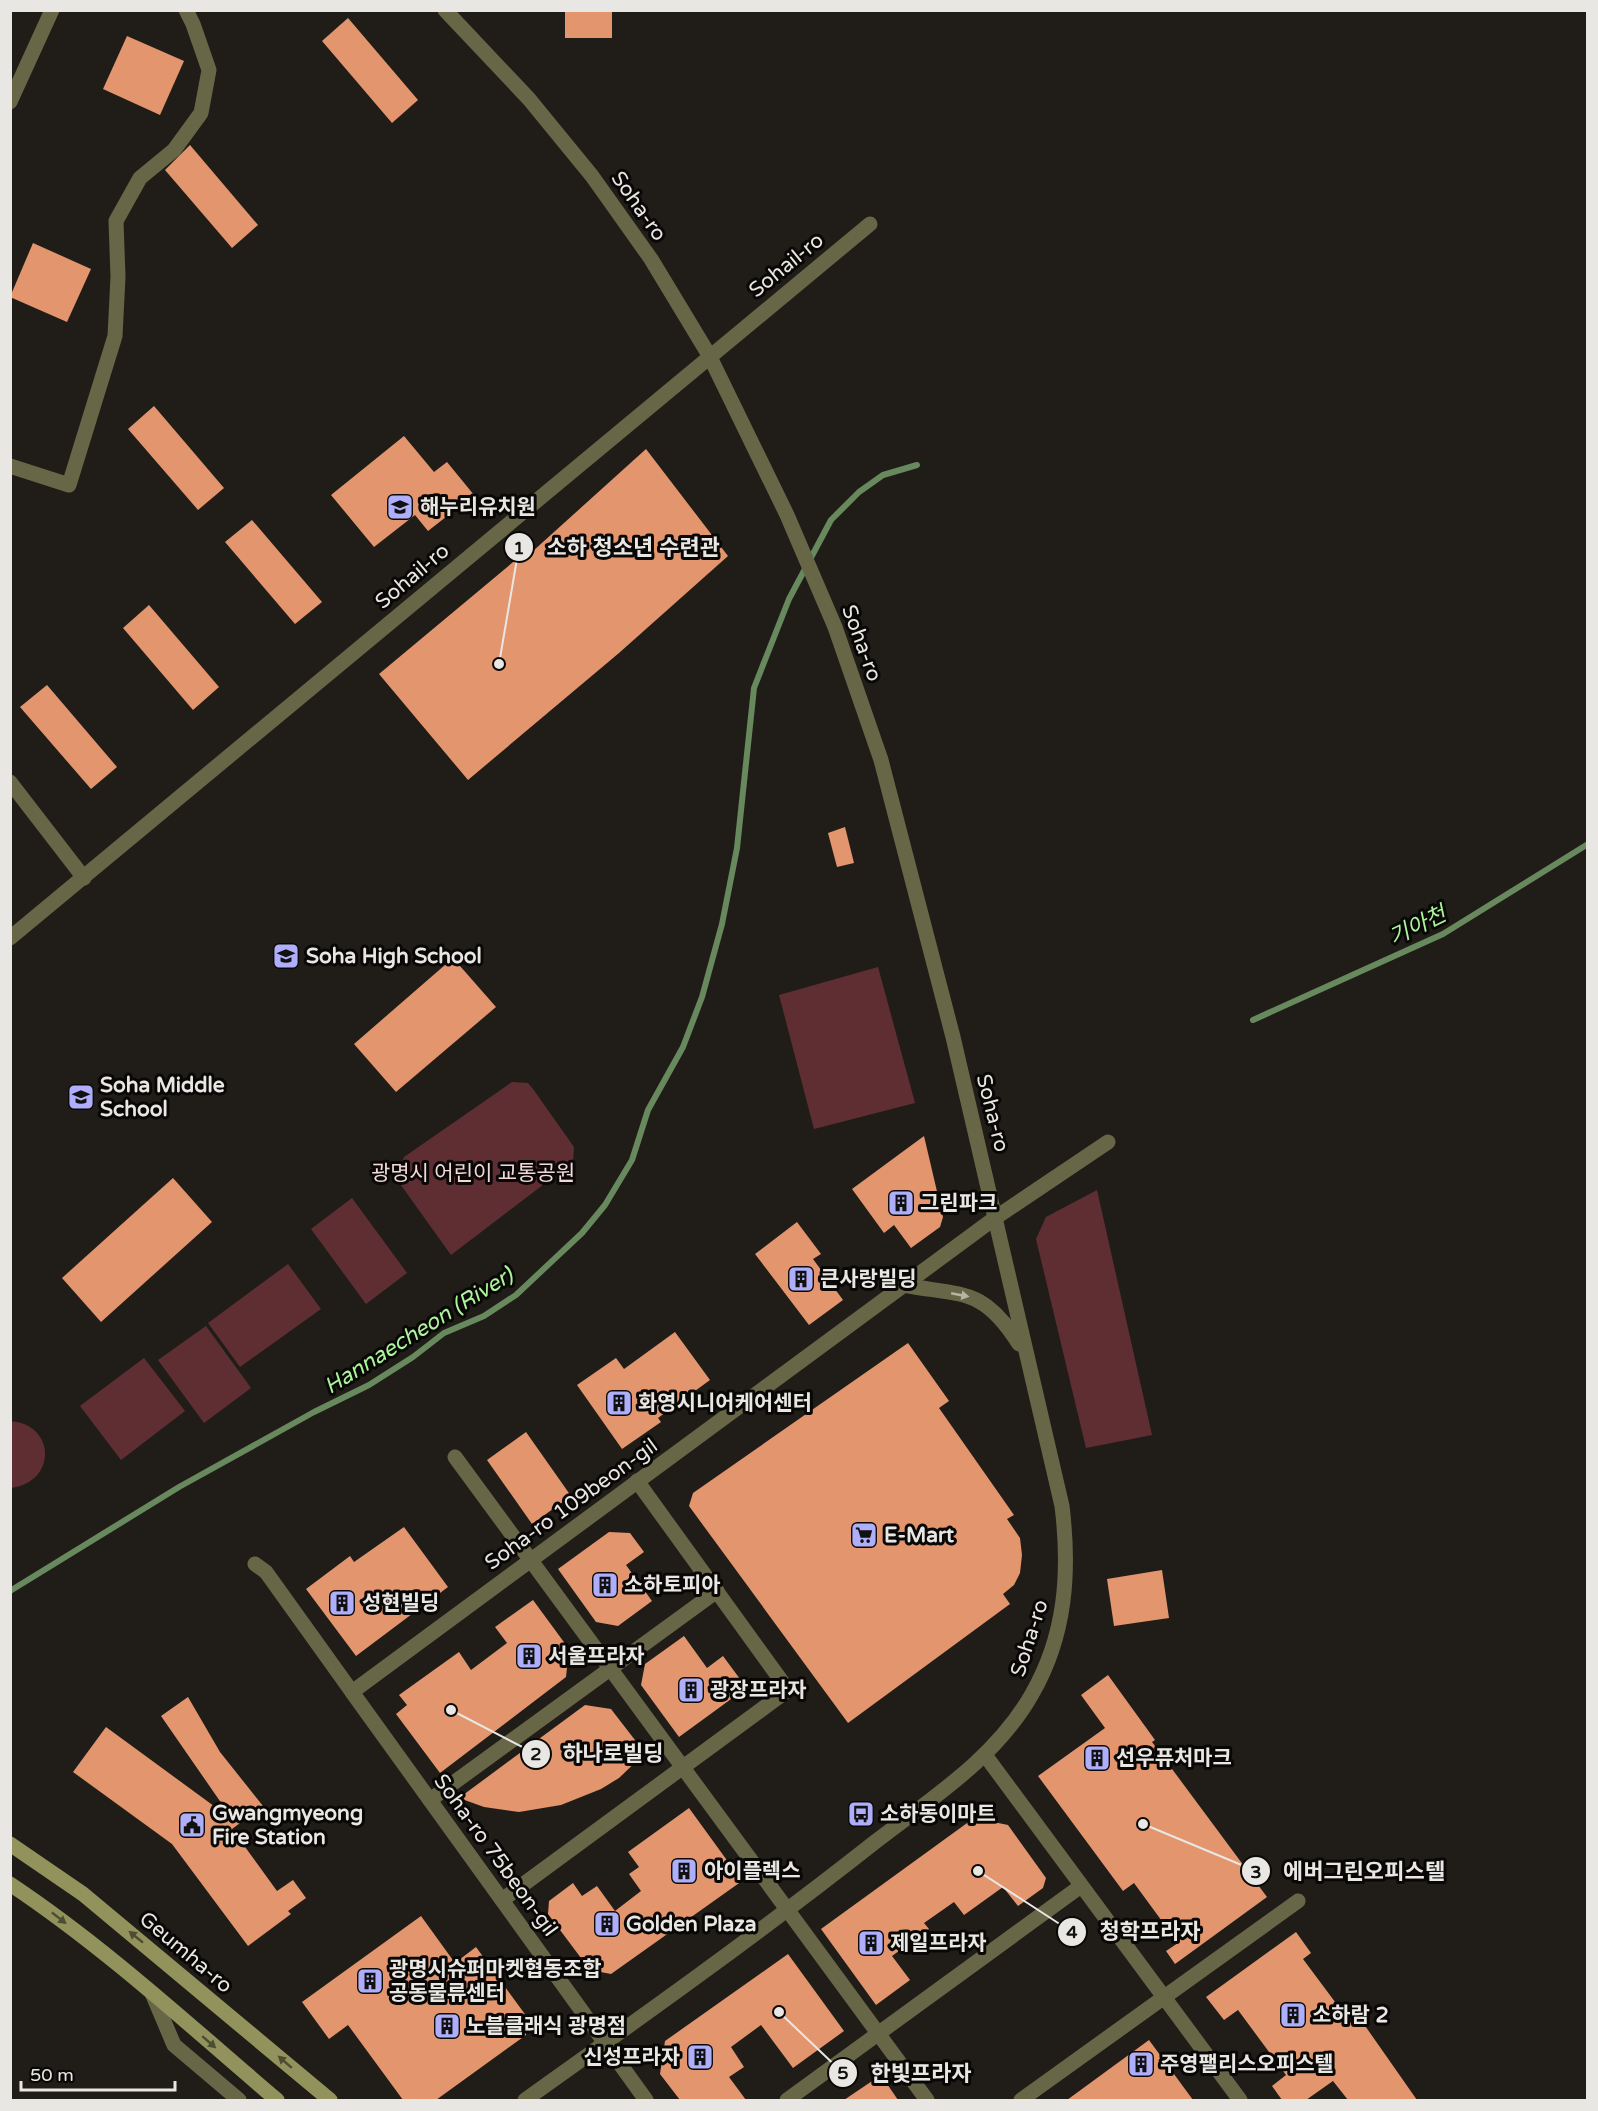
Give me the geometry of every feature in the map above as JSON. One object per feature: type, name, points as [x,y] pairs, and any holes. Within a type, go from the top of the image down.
[{"type":"main road","name":"Geumha-ro","points":[[10,1844],[83,1894],[330,2100]]},
{"type":"main road","points":[[10,1884],[53,1913],[152,1993],[277,2100]]},
{"type":"street","points":[[10,102],[52,10]]},
{"type":"street","points":[[10,466],[69,485],[115,336],[118,277],[116,221],[140,178],[174,150],[201,113],[210,70],[186,10]]},
{"type":"street","name":"Soha-ro","points":[[445,10],[529,99],[592,176],[651,259],[709,355],[787,515],[835,627],[881,759],[961,1071],[1062,1506],[1066,1543],[1066,1581],[1059,1628],[1047,1664],[1017,1719],[985,1755],[787,1911],[525,2100]]},
{"type":"street","name":"Sohail-ro","points":[[10,938],[709,355],[870,224]]},
{"type":"street","points":[[10,782],[84,878]]},
{"type":"street","name":"Soha-ro 109beon-gil","points":[[352,1692],[995,1218],[1108,1142]]},
{"type":"street","points":[[903,1286],[962,1294],[987,1304],[1006,1324],[1025,1353]]},
{"type":"street","points":[[455,1457],[927,2100]]},
{"type":"street","points":[[502,1900],[788,1690],[637,1481]]},
{"type":"street","name":"Soha-ro 75beon-gil","points":[[255,1564],[266,1572],[646,2100]]},
{"type":"street","points":[[430,1800],[717,1591]]},
{"type":"street","points":[[985,1755],[1240,2100]]},
{"type":"street","points":[[787,2100],[1082,1886]]},
{"type":"street","points":[[1021,2100],[1298,1901]]},
{"type":"street","points":[[152,1993],[174,2045],[239,2100]]},
{"type":"green space","points":[[878,967],[915,1103],[814,1129],[779,995]]},
{"type":"green space","name":"광명시 어린이 교통공원","points":[[512,1082],[528,1083],[533,1089],[574,1147],[573,1162],[451,1255],[398,1181],[400,1167],[404,1157]]},
{"type":"green space","points":[[1097,1190],[1152,1435],[1086,1448],[1036,1239],[1046,1217]]},
{"type":"green space","points":[[352,1198],[407,1273],[366,1304],[311,1229]]},
{"type":"green space","points":[[288,1264],[321,1309],[240,1367],[208,1323]]},
{"type":"green space","points":[[206,1326],[251,1388],[204,1423],[158,1360]]},
{"type":"green space","points":[[144,1358],[185,1411],[121,1460],[80,1406]]},
{"type":"green space","points":[[10,1421],[25,1424],[36,1432],[43,1442],[45,1453],[43,1465],[37,1475],[26,1484],[11,1488]]},
{"type":"building","points":[[565,10],[612,10],[612,38],[565,38]]},
{"type":"building","points":[[348,18],[418,100],[392,123],[322,41]]},
{"type":"building","points":[[127,36],[184,61],[160,115],[103,89]]},
{"type":"building","points":[[190,145],[258,225],[232,248],[165,170]]},
{"type":"building","points":[[33,243],[91,269],[67,322],[10,297]]},
{"type":"building","points":[[154,406],[224,488],[198,510],[128,429]]},
{"type":"building","points":[[404,436],[434,472],[447,462],[474,495],[428,531],[415,515],[374,547],[331,495]]},
{"type":"building","points":[[646,449],[728,556],[619,653],[468,780],[379,674],[530,548],[533,551]]},
{"type":"building","points":[[252,520],[322,602],[295,624],[225,542]]},
{"type":"building","points":[[149,605],[219,687],[193,710],[123,628]]},
{"type":"building","points":[[47,685],[117,767],[91,789],[20,707]]},
{"type":"building","points":[[845,827],[854,863],[837,867],[828,833]]},
{"type":"building","points":[[453,958],[496,1007],[396,1092],[354,1044]]},
{"type":"building","name":"그린파크","points":[[924,1136],[943,1217],[940,1227],[911,1248],[894,1225],[884,1233],[852,1189]]},
{"type":"building","points":[[173,1178],[212,1222],[101,1322],[62,1278]]},
{"type":"building","name":"큰사랑빌딩","points":[[797,1222],[821,1254],[813,1259],[843,1300],[809,1325],[755,1254]]},
{"type":"building","points":[[675,1332],[710,1380],[658,1418],[661,1422],[622,1449],[577,1385],[616,1358],[624,1369]]},
{"type":"building","name":"E-Mart","points":[[908,1343],[949,1401],[939,1408],[1014,1515],[1007,1519],[1020,1538],[1022,1555],[1020,1573],[1014,1585],[1003,1594],[1010,1604],[848,1723],[689,1506],[693,1493]]},
{"type":"building","points":[[526,1432],[571,1496],[532,1524],[487,1460]]},
{"type":"building","points":[[404,1527],[448,1587],[356,1656],[306,1589],[350,1556],[354,1562]]},
{"type":"building","name":"소하토피아","points":[[609,1532],[630,1533],[644,1552],[626,1565],[652,1601],[618,1626],[596,1622],[558,1569]]},
{"type":"building","points":[[1162,1570],[1169,1618],[1114,1626],[1107,1579]]},
{"type":"building","points":[[533,1600],[569,1649],[566,1677],[440,1773],[396,1714],[407,1705],[399,1695],[459,1652],[471,1670],[507,1643],[495,1627]]},
{"type":"building","name":"광장프라자","points":[[684,1636],[707,1668],[723,1656],[740,1679],[738,1694],[679,1737],[641,1685],[645,1664]]},
{"type":"building","points":[[1108,1675],[1155,1740],[1152,1742],[1267,1897],[1175,1964],[1166,1951],[1178,1943],[1134,1883],[1123,1891],[1038,1776],[1105,1728],[1081,1695]]},
{"type":"building","name":"Gwangmyeong Fire Station","points":[[188,1697],[220,1752],[263,1806],[232,1829],[277,1891],[293,1880],[306,1898],[288,1911],[291,1914],[248,1946],[172,1844],[73,1772],[106,1727],[233,1820],[161,1716]]},
{"type":"building","points":[[585,1705],[611,1709],[645,1753],[619,1778],[601,1789],[561,1805],[519,1812],[484,1807],[459,1798]]},
{"type":"building","points":[[689,1808],[742,1881],[611,1974],[590,1970],[548,1914],[549,1901],[573,1883],[582,1896],[597,1886],[615,1911],[641,1891],[629,1874],[639,1867],[628,1852]]},
{"type":"building","points":[[974,1818],[1008,1825],[1046,1878],[1043,1888],[1018,1906],[1003,1887],[964,1915],[954,1902],[924,1923],[929,1929],[892,1956],[910,1980],[876,2005],[821,1929]]},
{"type":"building","name":"노블클래식 광명점","points":[[421,1916],[455,1963],[476,1947],[527,2017],[526,2035],[436,2100],[403,2100],[348,2025],[329,2039],[302,2002]]},
{"type":"building","name":"소하람 2","points":[[1296,1932],[1311,1953],[1303,1959],[1353,2026],[1361,2020],[1417,2100],[1348,2100],[1333,2081],[1306,2100],[1282,2100],[1272,2086],[1286,2075],[1238,2010],[1224,2020],[1206,1997]]},
{"type":"building","points":[[788,1954],[844,2031],[793,2068],[761,2025],[731,2047],[744,2067],[729,2077],[746,2100],[680,2100],[660,2074],[665,2041]]},
{"type":"building","name":"주영팰리스오피스텔","points":[[1149,2040],[1193,2100],[1067,2100]]},
{"type":"building","points":[[881,2075],[898,2100],[844,2100]]},
{"type":"waterway","name":"Hannaecheon (River)","points":[[10,1591],[179,1487],[314,1412],[369,1385],[413,1357],[444,1333],[484,1316],[516,1295],[582,1233],[605,1205],[632,1160],[648,1110],[683,1047],[702,997],[722,924],[737,848],[754,688],[789,599],[831,520],[859,492],[883,475],[917,465]]},
{"type":"waterway","name":"기아천","points":[[1253,1020],[1443,934],[1588,844]]},
{"type":"place","name":"해누리유치원","points":[[400,507]]},
{"type":"place","name":"소하 청소년 수련관","points":[[499,664]]},
{"type":"place","name":"Soha High School","points":[[286,956]]},
{"type":"place","name":"Soha Middle School","points":[[81,1097]]},
{"type":"place","name":"그린파크","points":[[901,1203]]},
{"type":"place","name":"큰사랑빌딩","points":[[801,1279]]},
{"type":"place","name":"화영시니어케어센터","points":[[619,1403]]},
{"type":"place","name":"E-Mart","points":[[864,1535]]},
{"type":"place","name":"소하토피아","points":[[605,1585]]},
{"type":"place","name":"성현빌딩","points":[[342,1603]]},
{"type":"place","name":"서울프라자","points":[[529,1656]]},
{"type":"place","name":"광장프라자","points":[[691,1690]]},
{"type":"place","name":"하나로빌딩","points":[[451,1710]]},
{"type":"place","name":"선우퓨처마크","points":[[1097,1758]]},
{"type":"place","name":"소하동이마트","points":[[861,1814]]},
{"type":"place","name":"에버그린오피스텔","points":[[1143,1824]]},
{"type":"place","name":"Gwangmyeong Fire Station","points":[[192,1825]]},
{"type":"place","name":"아이플렉스","points":[[684,1871]]},
{"type":"place","name":"청학프라자","points":[[978,1871]]},
{"type":"place","name":"Golden Plaza","points":[[607,1924]]},
{"type":"place","name":"제일프라자","points":[[871,1943]]},
{"type":"place","name":"광명시슈퍼마켓협동조합 공동물류센터","points":[[370,1981]]},
{"type":"place","name":"한빛프라자","points":[[779,2012]]},
{"type":"place","name":"소하람 2","points":[[1293,2015]]},
{"type":"place","name":"노블클래식 광명점","points":[[447,2026]]},
{"type":"place","name":"신성프라자","points":[[700,2057]]},
{"type":"place","name":"주영팰리스오피스텔","points":[[1141,2064]]}]
